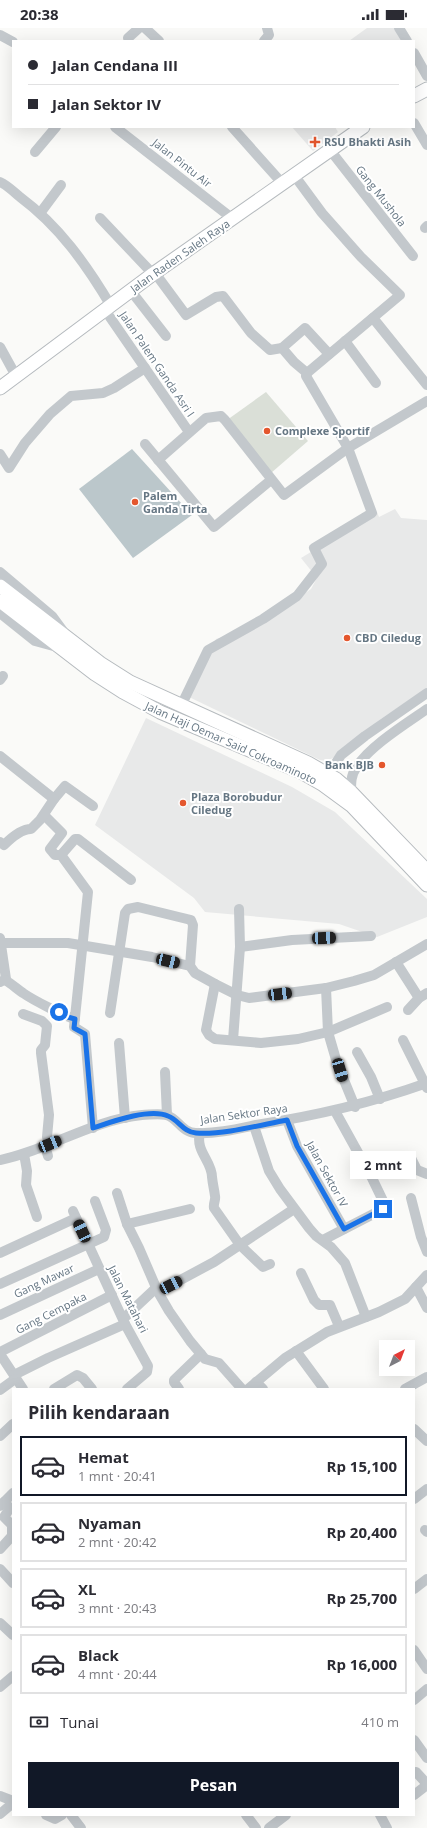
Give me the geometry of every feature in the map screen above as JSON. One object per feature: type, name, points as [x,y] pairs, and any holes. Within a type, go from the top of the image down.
[{"type":"main road","points":[[415,95],[427,89]]},
{"type":"main road","name":"Jalan Raden Saleh Raya","points":[[0,388],[154,274],[362,128]]},
{"type":"main road","name":"Jalan Haji Oemar Said Cokroaminoto","points":[[0,586],[65,644],[95,674],[129,696],[160,712],[301,772],[325,779],[351,792],[427,870]]},
{"type":"main road","name":"Jalan Haji Oemar Said Cokroaminoto","points":[[0,600],[65,644],[130,682],[308,762],[427,884]]},
{"type":"street","points":[[128,38],[138,28]]},
{"type":"street","points":[[145,28],[158,40]]},
{"type":"street","points":[[265,40],[269,35],[267,28]]},
{"type":"street","points":[[399,28],[406,40]]},
{"type":"street","points":[[0,35],[12,41]]},
{"type":"street","points":[[415,55],[427,76]]},
{"type":"street","points":[[415,125],[427,145]]},
{"type":"street","points":[[36,152],[55,128]]},
{"type":"street","name":"Jalan Pintu Air","points":[[116,128],[233,219]]},
{"type":"street","points":[[233,128],[282,183]]},
{"type":"street","name":"Gang Mushola","points":[[330,150],[413,256]]},
{"type":"street","points":[[294,175],[322,213],[361,257],[400,296],[307,373]]},
{"type":"street","name":"Jalan Palem Ganda Asri I","points":[[0,182],[41,212],[68,242],[94,278],[108,308],[145,368],[188,432]]},
{"type":"street","points":[[41,212],[62,185]]},
{"type":"street","points":[[100,218],[154,274],[188,315],[216,297],[223,296],[259,342],[270,350],[282,348],[304,328],[329,354]]},
{"type":"street","points":[[131,291],[166,336]]},
{"type":"street","points":[[373,318],[427,385]]},
{"type":"street","points":[[345,341],[376,383]]},
{"type":"street","points":[[0,347],[16,376]]},
{"type":"street","points":[[181,706],[208,650],[263,619],[297,596],[322,564],[314,548],[372,513],[348,448],[306,376],[307,373],[294,362],[282,348]]},
{"type":"street","points":[[0,454],[9,468],[25,443],[50,414],[71,396],[103,393],[114,388],[145,368]]},
{"type":"street","points":[[158,460],[188,432],[206,418],[221,416],[284,495],[348,448],[427,401]]},
{"type":"street","points":[[144,444],[214,527],[271,480]]},
{"type":"street","name":"Jalan Haji Oemar Said Cokroaminoto","points":[[0,572],[52,616],[65,644]]},
{"type":"street","name":"Jalan Haji Oemar Said Cokroaminoto","points":[[0,613],[35,641],[65,644]]},
{"type":"street","points":[[325,779],[341,756],[365,736],[423,696],[426,709],[379,744],[362,759],[355,768],[352,776],[351,792]]},
{"type":"street","points":[[0,756],[54,799]]},
{"type":"street","points":[[0,842],[4,845],[16,835],[31,828],[44,815],[54,799],[65,786],[93,806]]},
{"type":"street","points":[[44,815],[62,833],[50,849],[58,856],[60,855],[88,892],[84,944],[74,1028],[85,1034],[93,1128]]},
{"type":"street","points":[[60,855],[75,839],[78,839],[131,880]]},
{"type":"street","points":[[110,1013],[125,913],[128,908],[138,907],[191,920],[193,925],[190,966],[195,973],[237,995],[250,998],[326,988],[374,975],[427,944]]},
{"type":"street","points":[[234,1040],[240,947],[239,909]]},
{"type":"street","points":[[240,947],[292,940],[371,936]]},
{"type":"street","points":[[75,1019],[64,1016],[3,981],[0,941],[84,944],[190,966]]},
{"type":"street","points":[[396,962],[423,996],[408,1010]]},
{"type":"street","points":[[215,984],[206,1030],[214,1039],[261,1043],[298,1039],[328,1032],[387,1007]]},
{"type":"street","points":[[326,988],[328,1032],[337,1063],[354,1107]]},
{"type":"street","points":[[23,1014],[42,1021],[47,1026],[46,1045],[41,1050],[41,1053],[49,1115],[47,1137],[48,1149]]},
{"type":"street","points":[[403,1040],[426,1085]]},
{"type":"street","points":[[119,1043],[125,1118]]},
{"type":"street","points":[[358,1052],[380,1099]]},
{"type":"street","points":[[0,1160],[48,1149],[93,1128],[125,1118],[159,1114],[166,1115],[164,1072]]},
{"type":"street","name":"Jalan Sektor Raya","points":[[166,1115],[173,1118],[186,1131],[200,1133],[254,1126],[354,1107],[426,1085]]},
{"type":"street","points":[[323,1240],[383,1209],[385,1205],[372,1178],[335,1111]]},
{"type":"street","name":"Jalan Sektor IV","points":[[287,1120],[297,1146],[344,1229]]},
{"type":"street","points":[[254,1126],[269,1171],[294,1209],[316,1236],[335,1251],[345,1263],[366,1317]]},
{"type":"street","points":[[200,1133],[199,1145],[212,1178],[215,1198],[213,1205],[240,1245],[263,1267],[270,1264]]},
{"type":"street","points":[[24,1154],[27,1171],[26,1185],[38,1217]]},
{"type":"street","points":[[410,1156],[417,1170],[427,1174]]},
{"type":"street","points":[[117,1193],[127,1224],[157,1290],[180,1327],[207,1360],[219,1363],[241,1388]]},
{"type":"street","points":[[411,1198],[421,1237],[427,1252]]},
{"type":"street","points":[[0,1284],[88,1243],[101,1240],[106,1233],[95,1201]]},
{"type":"street","points":[[127,1224],[190,1209]]},
{"type":"street","points":[[0,1390],[14,1377],[48,1358],[124,1321],[157,1290],[214,1262],[294,1209]]},
{"type":"street","name":"Jalan Matahari","points":[[0,1253],[75,1215],[124,1321],[148,1363],[149,1368],[147,1372],[128,1388]]},
{"type":"street","name":"Gang Mawar","points":[[0,1315],[99,1269]]},
{"type":"street","points":[[302,1273],[315,1301],[319,1305],[328,1304],[331,1306],[339,1326]]},
{"type":"street","points":[[256,1387],[271,1369],[296,1351],[339,1326],[366,1317],[400,1302],[427,1275]]},
{"type":"street","points":[[416,1287],[427,1308]]},
{"type":"street","name":"Gang Cempaka","points":[[0,1353],[112,1295]]},
{"type":"street","points":[[296,1351],[324,1388]]},
{"type":"street","points":[[0,1353],[22,1388]]},
{"type":"street","points":[[178,1388],[174,1380],[201,1354]]},
{"type":"street","points":[[56,1388],[77,1376],[83,1378],[91,1388]]},
{"type":"street","points":[[407,1388],[427,1377]]},
{"type":"street","points":[[0,1436],[12,1425]]},
{"type":"street","points":[[415,1430],[427,1441]]},
{"type":"street","points":[[415,1498],[427,1489]]},
{"type":"street","points":[[0,1549],[12,1536],[12,1525],[4,1517],[10,1508],[2,1504],[12,1494]]},
{"type":"street","points":[[0,1569],[12,1582]]},
{"type":"street","points":[[415,1588],[427,1579]]},
{"type":"street","points":[[0,1623],[12,1634]]},
{"type":"street","points":[[415,1651],[427,1669]]},
{"type":"street","points":[[0,1687],[12,1678]]},
{"type":"street","points":[[415,1699],[427,1688]]},
{"type":"street","points":[[415,1741],[427,1758]]},
{"type":"street","points":[[415,1794],[427,1785],[416,1772]]},
{"type":"street","points":[[0,1796],[12,1802]]},
{"type":"street","points":[[0,1814],[12,1803]]},
{"type":"street","points":[[48,1816],[55,1819],[60,1816]]},
{"type":"street","points":[[72,1816],[80,1828]]},
{"type":"street","points":[[247,1816],[256,1828]]},
{"type":"street","points":[[269,1828],[285,1816]]},
{"type":"street","points":[[380,1816],[385,1827]]},
{"type":"shaded area","points":[[367,28],[394,28],[401,40],[350,40]]},
{"type":"shaded area","name":"RSU Bhakti Asih","points":[[293,128],[336,128],[338,132],[313,151]]},
{"type":"shaded area","name":"Complexe Sportif","points":[[266,392],[308,441],[271,473],[227,420]]},
{"type":"shaded area","name":"Palem Ganda Tirta","points":[[132,449],[192,515],[133,558],[79,489]]},
{"type":"shaded area","name":"CBD Ciledug","points":[[395,509],[401,518],[427,520],[427,688],[381,719],[333,758],[326,761],[320,760],[189,697],[216,639],[252,628],[311,589],[317,578],[301,558],[377,512],[379,517]]},
{"type":"shaded area","points":[[146,718],[292,787],[335,812],[427,899],[427,917],[377,937],[339,924],[205,912],[194,898],[95,825]]},
{"type":"place","name":"RSU Bhakti Asih","points":[[315,142]]},
{"type":"place","name":"Complexe Sportif","points":[[267,431]]},
{"type":"place","name":"Palem Ganda Tirta","points":[[135,502]]},
{"type":"place","name":"CBD Ciledug","points":[[347,638]]},
{"type":"place","name":"Bank BJB","points":[[382,765]]},
{"type":"place","name":"Plaza Borobudur Ciledug","points":[[183,803]]},
{"type":"route","points":[[59,1012],[64,1016],[75,1019],[74,1028],[83,1031],[85,1034],[93,1128],[125,1118],[159,1114],[173,1118],[186,1131],[195,1133],[207,1133],[287,1120],[297,1146],[344,1229],[383,1209]]}]
